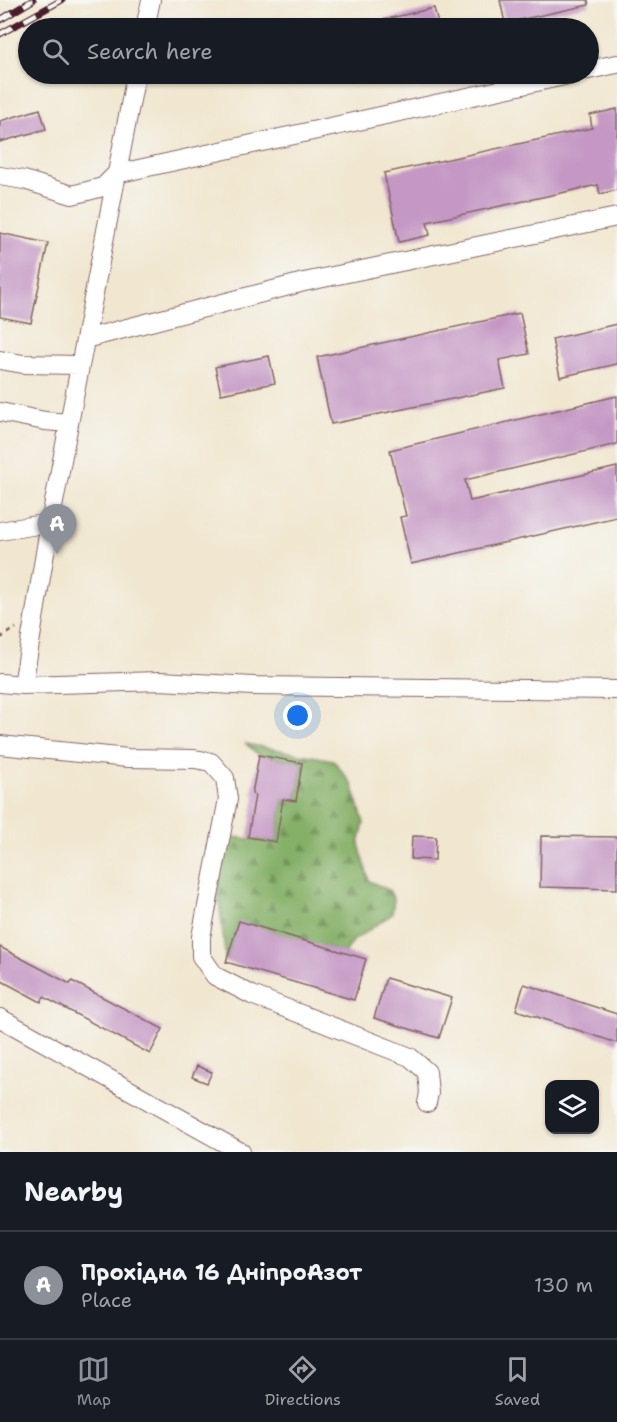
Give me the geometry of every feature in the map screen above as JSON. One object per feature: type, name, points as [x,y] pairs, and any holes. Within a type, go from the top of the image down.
[{"type":"street","points":[[147,18],[151,0]]},
{"type":"street","points":[[599,68],[617,64]]},
{"type":"street","points":[[23,685],[50,524],[134,84]]},
{"type":"street","points":[[0,176],[24,180],[72,195],[103,187],[116,174],[527,84]]},
{"type":"street","points":[[85,339],[304,282],[617,218]]},
{"type":"street","points":[[0,360],[23,364],[80,365]]},
{"type":"street","points":[[0,412],[45,421],[69,423]]},
{"type":"street","points":[[0,531],[50,524]]},
{"type":"street","points":[[0,683],[23,685],[160,681],[253,686],[617,690]]},
{"type":"street","points":[[0,745],[128,758],[195,759],[211,762],[225,778],[228,799],[201,938],[201,956],[215,976],[252,995],[410,1057],[427,1072],[428,1103]]},
{"type":"street","points":[[0,1018],[241,1152]]},
{"type":"green space","points":[[246,744],[333,760],[352,784],[364,823],[359,844],[369,881],[389,890],[394,900],[392,914],[353,941],[345,953],[239,922],[226,962],[218,889],[221,860],[234,837],[276,842],[283,799],[296,801],[302,763],[259,755]]},
{"type":"building","points":[[500,0],[588,0],[589,5],[528,18],[504,18]]},
{"type":"building","points":[[434,8],[436,18],[391,18]]},
{"type":"building","points":[[40,109],[46,129],[0,142],[0,121]]},
{"type":"building","points":[[617,109],[617,190],[600,194],[598,185],[427,222],[430,235],[399,242],[384,173],[592,128],[590,115]]},
{"type":"building","points":[[0,233],[48,243],[31,323],[0,317]]},
{"type":"building","points":[[520,313],[529,354],[499,360],[505,388],[331,424],[317,357]]},
{"type":"building","points":[[617,324],[617,364],[560,377],[552,339]]},
{"type":"building","points":[[269,356],[275,383],[221,394],[215,367]]},
{"type":"building","points":[[617,396],[617,444],[465,480],[470,501],[617,467],[617,517],[411,564],[400,517],[406,516],[390,450]]},
{"type":"building","points":[[259,755],[302,763],[296,801],[283,799],[276,842],[248,837]]},
{"type":"building","points":[[412,836],[436,837],[435,860],[411,859]]},
{"type":"building","points":[[541,836],[617,837],[617,889],[540,887]]},
{"type":"building","points":[[239,921],[366,959],[354,1000],[226,962]]},
{"type":"building","points":[[0,947],[70,984],[72,981],[163,1029],[150,1054],[44,997],[41,1002],[0,980]]},
{"type":"building","points":[[386,978],[452,998],[439,1038],[374,1018]]},
{"type":"building","points":[[524,984],[617,1014],[617,1043],[516,1010]]},
{"type":"building","points":[[197,1066],[212,1072],[207,1083],[192,1077]]},
{"type":"railway","points":[[0,20],[33,0]]},
{"type":"railway","points":[[29,18],[62,0]]},
{"type":"railway","points":[[0,34],[18,24]]},
{"type":"place","name":"Прохідна 16 ДніпроАзот","points":[[57,554]]}]
